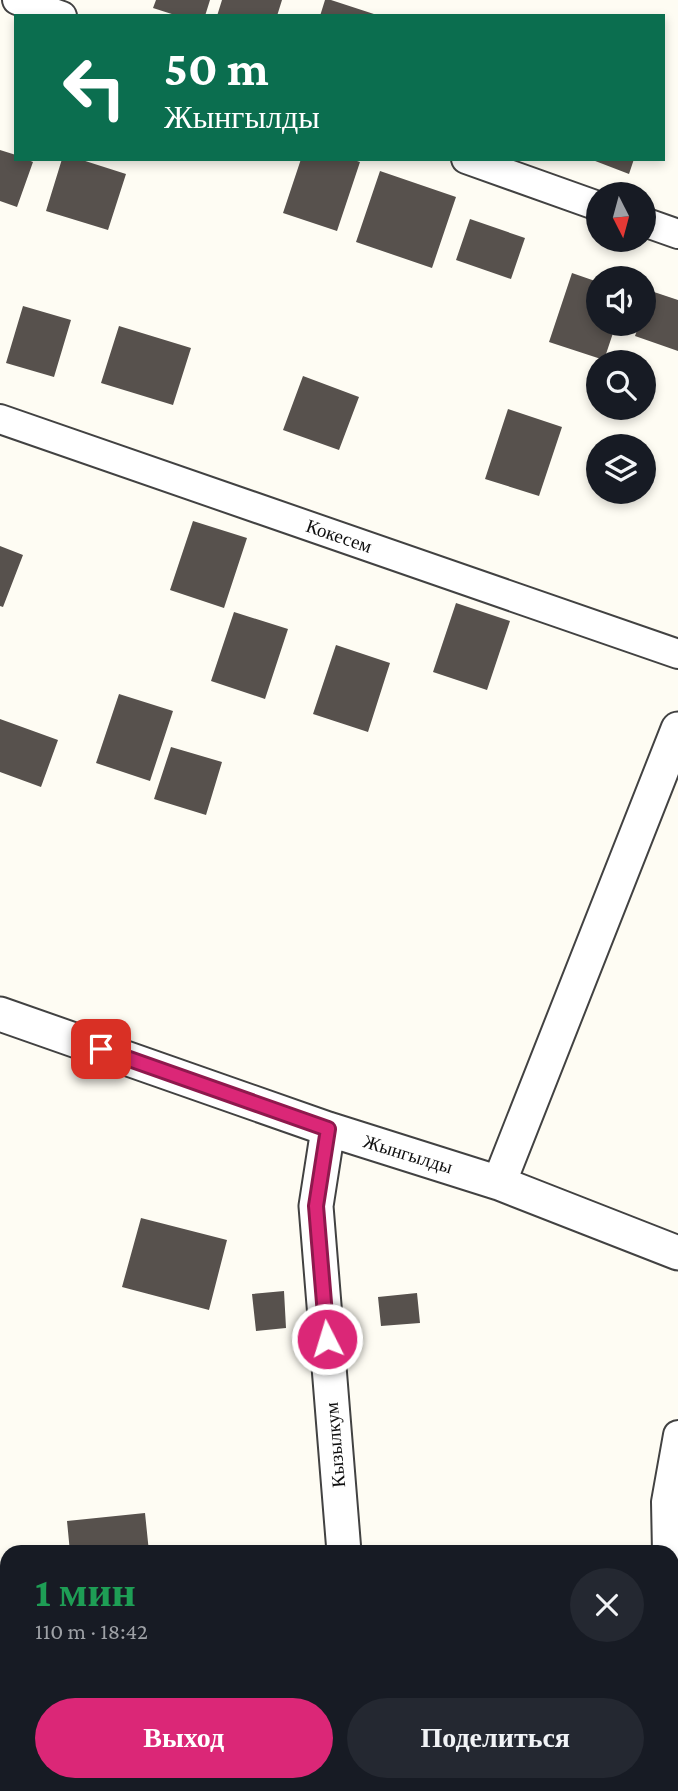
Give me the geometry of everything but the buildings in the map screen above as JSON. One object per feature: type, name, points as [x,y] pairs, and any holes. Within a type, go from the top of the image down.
[{"type":"street","points":[[18,0],[56,14]]},
{"type":"street","points":[[472,161],[586,202]]},
{"type":"street","points":[[656,226],[678,234]]},
{"type":"street","name":"Кокесем","points":[[0,419],[678,654]]},
{"type":"street","points":[[499,1183],[678,729]]},
{"type":"street","name":"Жынгылды","points":[[0,1014],[328,1129],[499,1183],[678,1253]]},
{"type":"street","name":"Кызылкум","points":[[328,1129],[316,1206],[343,1545]]},
{"type":"street","points":[[667,1545],[666,1502],[678,1435]]},
{"type":"route","points":[[101,1049],[328,1129],[316,1206],[327,1339]]}]
